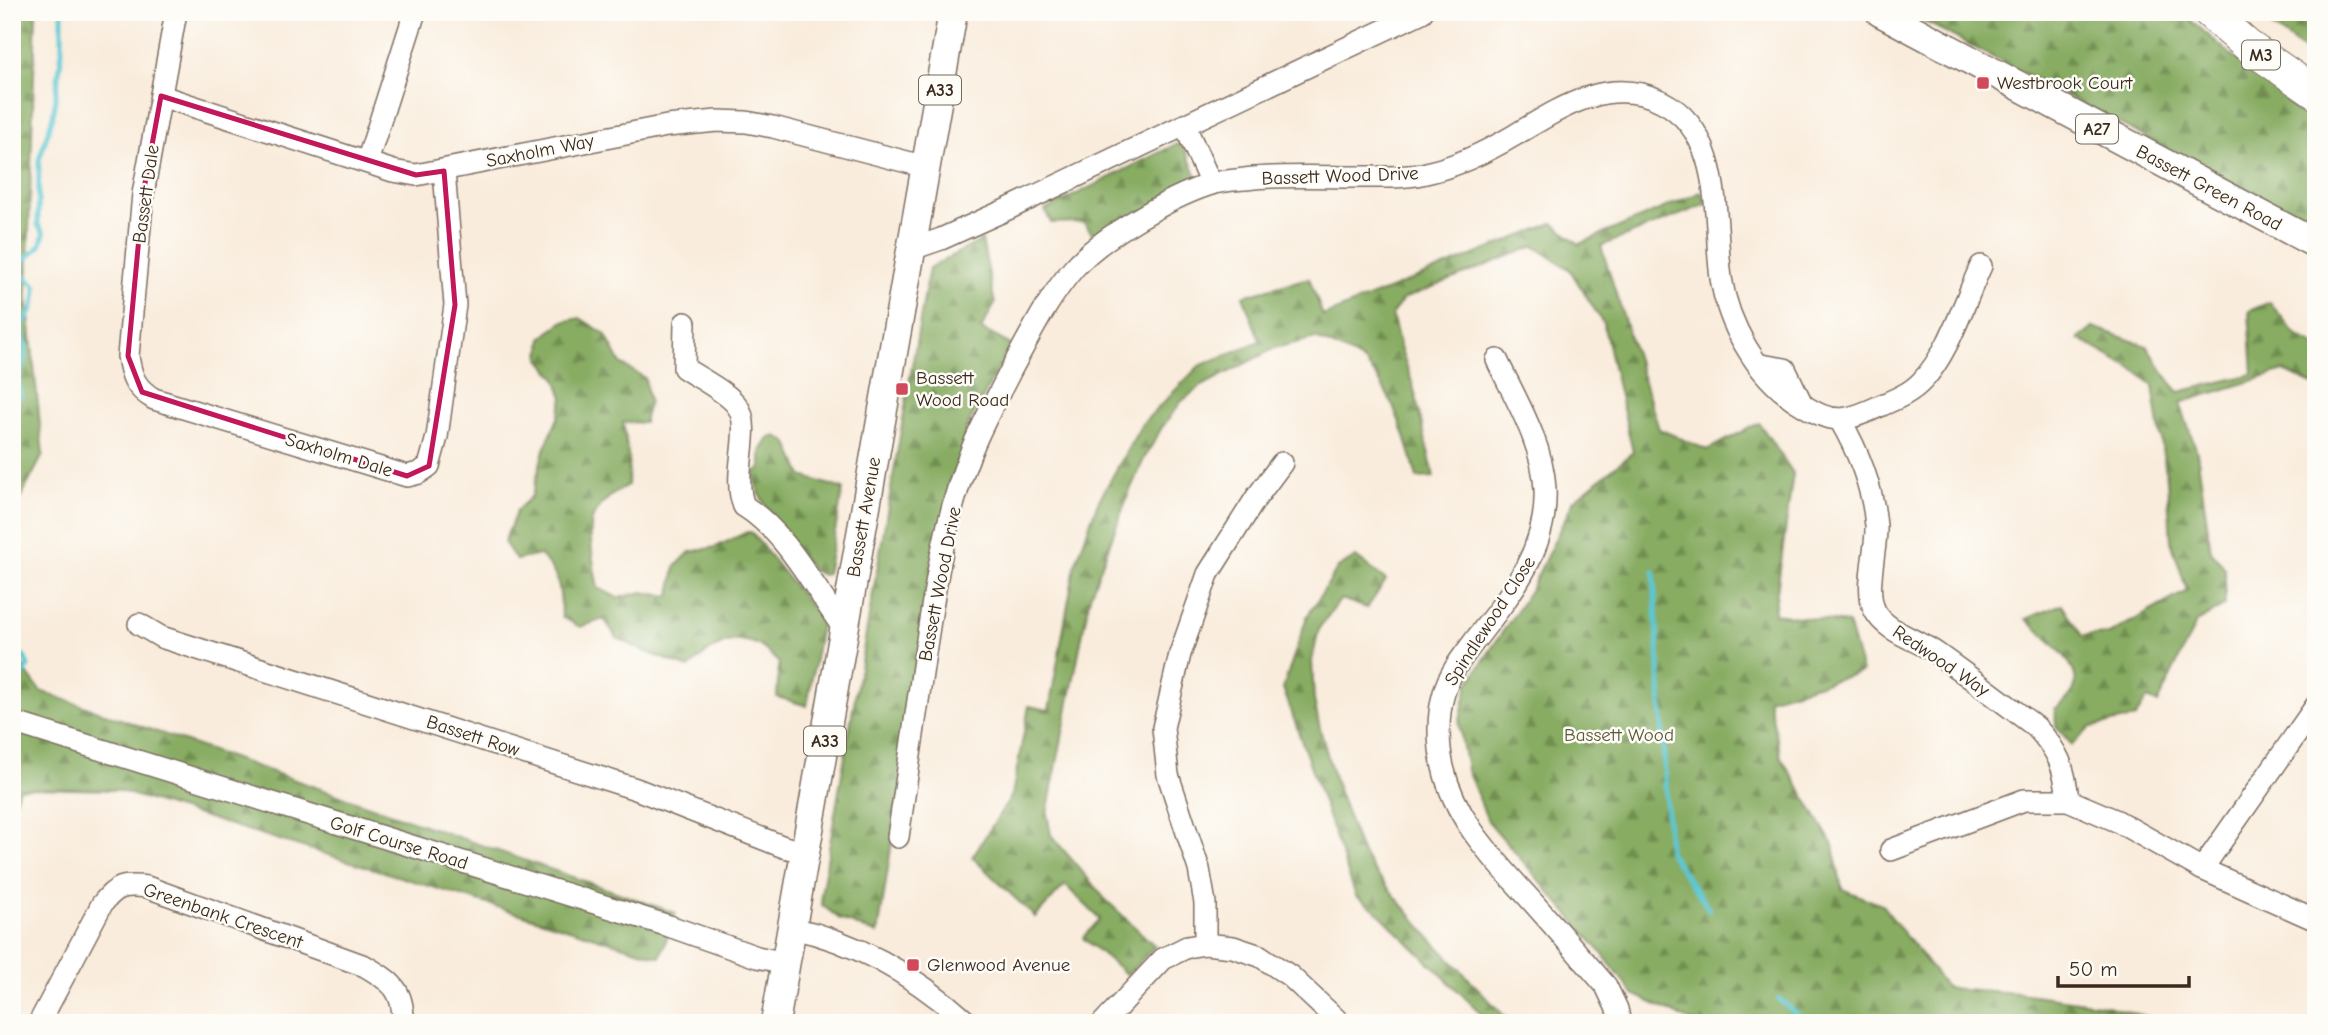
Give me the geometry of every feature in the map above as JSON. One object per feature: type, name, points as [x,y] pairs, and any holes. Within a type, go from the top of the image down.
[{"type":"highway","name":"M3","points":[[2209,12],[2248,46],[2316,93]]},
{"type":"main road","name":"Bassett Avenue","points":[[775,1023],[953,12]]},
{"type":"main road","name":"Bassett Green Road","points":[[1880,12],[2316,244]]},
{"type":"street","name":"Bassett Dale","points":[[131,376],[128,356],[143,194],[176,12]]},
{"type":"street","points":[[912,249],[941,239],[1185,126],[1422,12]]},
{"type":"street","points":[[368,162],[414,15]]},
{"type":"street","name":"Bassett Wood Drive","points":[[898,837],[941,558],[970,454],[995,401],[1055,292],[1078,263],[1140,219],[1174,200],[1211,184],[1273,176],[1390,177],[1423,174],[1458,164],[1513,137],[1547,114],[1583,97],[1609,92],[1636,93],[1657,99],[1685,120],[1706,158],[1717,204],[1721,278],[1737,333],[1772,382],[1784,393],[1825,417],[1840,420]]},
{"type":"street","name":"Saxholm Way","points":[[161,96],[393,172],[416,175],[667,126],[717,121],[773,127],[926,167]]},
{"type":"street","points":[[1185,126],[1211,184]]},
{"type":"street","name":"Saxholm Dale","points":[[131,376],[142,392],[153,398],[407,476],[419,473],[429,466],[437,437],[455,305],[444,171]]},
{"type":"street","points":[[1840,420],[1901,397],[1920,383],[1939,358],[1981,266]]},
{"type":"street","points":[[685,323],[676,370],[737,405],[743,418],[737,511],[755,513],[769,528],[810,578],[844,629]]},
{"type":"street","name":"Spindlewood Close","points":[[1508,369],[1542,466],[1544,510],[1538,543],[1531,561],[1461,659],[1444,693],[1439,729],[1443,767],[1459,807],[1480,844],[1606,986],[1617,1009],[1620,1023]]},
{"type":"street","name":"Redwood Way","points":[[1840,420],[1856,448],[1870,488],[1876,529],[1871,597],[1879,618],[1936,653],[2036,727],[2050,742],[2061,760],[2068,800]]},
{"type":"street","points":[[1205,944],[1205,903],[1199,869],[1168,775],[1163,728],[1180,654],[1208,574],[1256,498],[1282,463]]},
{"type":"street","points":[[810,578],[831,584],[853,580]]},
{"type":"street","name":"Bassett Row","points":[[139,624],[161,637],[635,789],[784,847],[805,852]]},
{"type":"street","points":[[2202,869],[2316,706]]},
{"type":"street","name":"Golf Course Road","points":[[12,722],[669,926],[757,957],[786,963]]},
{"type":"street","points":[[1891,850],[2024,800],[2068,800],[2117,821],[2202,869],[2316,920]]},
{"type":"street","name":"Greenbank Crescent","points":[[39,1023],[111,891],[122,886],[135,886],[147,887],[365,966],[396,988],[402,1000],[403,1023]]},
{"type":"street","points":[[792,928],[837,940],[862,951],[904,974],[946,1015],[968,1023]]},
{"type":"street","points":[[1103,1023],[1163,959],[1187,947],[1205,944],[1233,947],[1260,956],[1290,976],[1340,1023]]},
{"type":"highlighted area","points":[[161,96],[416,175],[444,171],[455,305],[429,466],[407,476],[142,392],[128,356],[143,194]]},
{"type":"green space","points":[[12,12],[36,12],[27,295],[43,455],[12,514]]},
{"type":"green space","points":[[1907,12],[2181,12],[2266,84],[2316,118],[2316,227]]},
{"type":"green space","points":[[2253,12],[2303,12],[2316,23],[2316,59]]},
{"type":"green space","points":[[1176,144],[1184,147],[1196,174],[1195,183],[1096,239],[1084,222],[1051,223],[1045,210]]},
{"type":"green space","name":"Bassett Wood","points":[[1701,192],[1707,204],[1601,246],[1659,429],[1707,450],[1759,423],[1793,473],[1774,614],[1848,623],[1862,672],[1768,699],[1781,757],[1833,845],[1842,889],[1882,905],[1947,988],[2019,993],[2099,1004],[2172,1023],[1695,1023],[1633,994],[1600,951],[1488,821],[1467,770],[1459,724],[1468,684],[1531,589],[1574,500],[1633,452],[1603,323],[1570,270],[1534,246],[1403,299],[1392,314],[1413,385],[1434,477],[1417,478],[1391,401],[1365,363],[1316,338],[1275,348],[1200,387],[1182,401],[1161,429],[1144,459],[1090,596],[1047,814],[1051,835],[1105,899],[1155,946],[1127,975],[1083,938],[1100,919],[1065,885],[1035,917],[972,857],[1012,795],[1029,706],[1049,710],[1075,565],[1098,502],[1142,424],[1199,366],[1260,341],[1243,296],[1309,278],[1323,316],[1553,223],[1579,244]]},
{"type":"green space","points":[[982,240],[995,304],[981,329],[1011,345],[966,429],[969,441],[937,545],[878,934],[840,919],[822,905],[821,895],[929,268]]},
{"type":"green space","points":[[2270,302],[2296,335],[2316,346],[2316,386],[2284,371],[2180,403],[2197,452],[2211,551],[2225,568],[2225,605],[2196,623],[2158,703],[2147,699],[2135,718],[2091,727],[2072,745],[2056,726],[2055,709],[2073,692],[2073,670],[2060,651],[2026,619],[2062,604],[2082,636],[2109,634],[2187,591],[2171,541],[2167,480],[2153,386],[2139,373],[2079,339],[2093,327],[2147,346],[2179,392],[2253,374],[2249,311]]},
{"type":"green space","points":[[580,318],[605,334],[621,364],[645,378],[649,401],[644,423],[623,422],[629,461],[628,485],[605,501],[592,521],[592,551],[598,588],[618,598],[642,592],[670,596],[675,567],[690,552],[716,547],[751,532],[816,613],[821,625],[807,706],[777,697],[779,663],[763,648],[748,641],[720,644],[689,668],[617,638],[604,619],[580,627],[562,617],[558,583],[547,562],[540,555],[516,560],[504,542],[517,510],[532,496],[544,449],[558,418],[563,398],[556,378],[540,359],[542,338],[562,322]]},
{"type":"green space","points":[[777,436],[788,443],[802,476],[843,489],[827,574],[822,575],[812,570],[777,525],[757,488],[753,474],[761,468],[761,451],[769,438]]},
{"type":"green space","points":[[1356,557],[1386,580],[1367,608],[1341,599],[1319,628],[1312,661],[1314,700],[1335,781],[1360,849],[1373,870],[1432,940],[1508,1020],[1505,1023],[1491,1023],[1373,908],[1356,896],[1283,688],[1307,617],[1338,568]]},
{"type":"green space","points":[[12,586],[18,660],[40,691],[676,913],[660,957],[117,790],[19,788],[12,811]]},
{"type":"waterway","points":[[12,403],[20,396],[19,377],[26,349],[21,326],[28,317],[36,293],[36,287],[22,273],[21,263],[40,246],[44,234],[38,225],[39,160],[53,116],[62,51],[62,12]]},
{"type":"waterway","points":[[12,537],[12,554]]},
{"type":"waterway","points":[[1654,572],[1669,852],[1709,909]]},
{"type":"waterway","points":[[12,648],[24,656],[28,666],[20,680],[13,707]]},
{"type":"waterway","points":[[1779,999],[1807,1023]]},
{"type":"place","name":"Westbrook Court","points":[[1983,83]]},
{"type":"place","name":"Bassett Wood Road","points":[[902,389]]},
{"type":"place","name":"Glenwood Avenue","points":[[913,965]]}]
